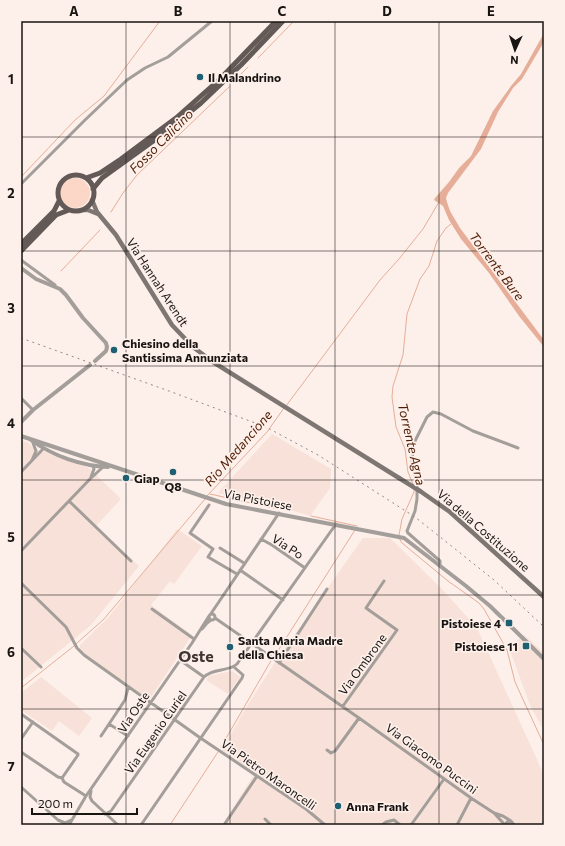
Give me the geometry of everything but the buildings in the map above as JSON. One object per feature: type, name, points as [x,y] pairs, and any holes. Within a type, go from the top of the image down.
[{"type":"main road","points":[[86,178],[100,174],[176,118],[220,79],[276,21]]},
{"type":"main road","points":[[93,189],[102,178],[164,134],[201,103],[241,65],[283,21]]},
{"type":"main road","points":[[69,210],[59,201],[58,188],[64,180],[74,175],[86,178],[90,182],[93,189],[92,200],[88,206],[81,210]]},
{"type":"main road","name":"Via Hannah Arendt","points":[[92,200],[99,215],[116,235],[172,325],[185,341],[214,362],[287,408]]},
{"type":"main road","points":[[21,244],[54,210],[59,201]]},
{"type":"main road","points":[[21,251],[56,215],[69,210],[81,210],[99,215]]},
{"type":"main road","name":"Via della Costituzione","points":[[287,408],[420,491],[450,512],[544,597]]},
{"type":"street","points":[[21,184],[84,120],[127,80],[145,68],[168,57],[212,21]]},
{"type":"street","points":[[21,260],[60,289],[83,318],[106,343],[108,347],[106,351],[95,361]]},
{"type":"street","points":[[21,268],[36,280],[60,289]]},
{"type":"street","points":[[21,422],[33,410],[90,365]]},
{"type":"street","points":[[21,398],[33,410]]},
{"type":"street","points":[[518,448],[473,431],[441,414],[434,412],[427,417],[413,445],[412,466],[417,484],[417,499],[415,512],[408,533],[440,561],[440,566],[490,606],[544,659]]},
{"type":"street","name":"Via Pistoiese","points":[[21,436],[226,504],[402,537],[408,540],[440,566]]},
{"type":"street","points":[[29,439],[36,448],[32,460]]},
{"type":"street","name":"Via Pistoiese","points":[[29,439],[43,449],[88,466],[114,467]]},
{"type":"street","points":[[21,472],[45,446],[50,446]]},
{"type":"street","points":[[90,479],[94,469],[94,463],[92,460]]},
{"type":"street","points":[[21,551],[103,467]]},
{"type":"street","points":[[69,502],[131,561]]},
{"type":"street","points":[[209,505],[190,533],[213,549],[208,557],[237,574]]},
{"type":"street","name":"Via Oste","points":[[68,824],[279,513]]},
{"type":"street","points":[[180,660],[204,677],[209,673],[234,667],[252,644],[336,524]]},
{"type":"street","name":"Via Po","points":[[261,539],[304,568]]},
{"type":"street","points":[[220,548],[244,563]]},
{"type":"street","points":[[240,570],[283,600]]},
{"type":"street","name":"Via Ombrone","points":[[343,706],[397,630],[366,608],[384,581]]},
{"type":"street","name":"Via Pietro Maroncelli","points":[[21,583],[66,627],[77,648],[84,656],[174,720],[306,809],[325,825]]},
{"type":"street","points":[[278,663],[327,589]]},
{"type":"street","points":[[152,609],[194,639]]},
{"type":"street","points":[[214,614],[213,619],[209,619],[209,615],[214,614]]},
{"type":"street","name":"Via Oste","points":[[199,631],[213,619]]},
{"type":"street","name":"Via Giacomo Puccini","points":[[213,619],[343,706],[494,813],[505,825]]},
{"type":"street","points":[[21,648],[41,667]]},
{"type":"street","points":[[141,825],[242,678],[243,675],[234,667]]},
{"type":"street","name":"Via Eugenio Curiel","points":[[106,814],[111,811],[204,677]]},
{"type":"street","points":[[101,736],[125,700],[128,688]]},
{"type":"street","points":[[21,714],[77,753],[78,756],[62,778]]},
{"type":"street","points":[[327,750],[331,753],[335,752],[359,718]]},
{"type":"street","points":[[21,739],[32,722]]},
{"type":"street","points":[[109,724],[128,736]]},
{"type":"street","points":[[21,752],[58,777],[62,778],[64,782],[86,796]]},
{"type":"street","points":[[224,825],[257,776]]},
{"type":"street","points":[[411,825],[444,779]]},
{"type":"street","points":[[21,787],[58,820],[61,825]]},
{"type":"street","points":[[92,790],[90,796],[92,801],[106,814],[114,825]]},
{"type":"street","points":[[457,825],[471,798]]},
{"type":"street","points":[[83,803],[86,800],[92,801]]},
{"type":"street","name":"Via Giacomo Puccini","points":[[494,813],[503,816],[514,825]]},
{"type":"street","points":[[109,818],[118,825]]},
{"type":"street","points":[[58,820],[68,824]]},
{"type":"street","points":[[265,820],[272,825]]},
{"type":"street","points":[[382,825],[386,822],[394,820],[400,825]]},
{"type":"street","points":[[505,825],[511,821]]},
{"type":"shaded area","points":[[544,33],[544,42],[522,79],[513,88],[498,112],[481,149],[448,193],[446,198],[450,211],[460,228],[544,340],[544,347],[519,316],[489,273],[461,239],[449,220],[443,206],[434,200],[459,168],[471,156],[493,111],[521,74]]},
{"type":"shaded area","points":[[75,178],[86,182],[90,193],[86,204],[75,208],[64,204],[60,193],[64,182]]},
{"type":"shaded area","points":[[272,434],[331,469],[330,488],[310,516],[278,506],[218,493]]},
{"type":"shaded area","points":[[21,440],[29,443],[35,450],[45,452],[89,468],[121,499],[95,527],[139,566],[91,625],[21,682]]},
{"type":"shaded area","points":[[177,529],[202,546],[174,584],[170,581],[151,605],[192,635],[149,700],[84,654],[80,649],[80,645],[108,618]]},
{"type":"shaded area","points":[[363,538],[390,538],[442,589],[477,628],[544,775],[544,825],[222,825],[253,776],[253,771],[222,750],[244,711],[274,664]]},
{"type":"shaded area","points":[[524,635],[544,653],[544,731],[530,705],[509,648]]},
{"type":"shaded area","points":[[232,671],[240,677],[228,694],[206,680],[209,676]]},
{"type":"shaded area","points":[[41,677],[92,718],[79,736],[59,721],[52,731],[21,710],[21,693]]},
{"type":"waterway","points":[[21,177],[75,120],[104,96],[160,21]]},
{"type":"waterway","name":"Fosso Calicino","points":[[258,58],[294,21]]},
{"type":"waterway","name":"Fosso Calicino","points":[[236,79],[248,67]]},
{"type":"waterway","name":"Fosso Calicino","points":[[111,212],[137,175],[229,87]]},
{"type":"waterway","name":"Rio Medancione","points":[[286,406],[380,280],[423,229],[439,202]]},
{"type":"waterway","name":"Torrente Agna","points":[[413,484],[408,472],[405,449],[396,427],[392,397],[393,386],[403,355],[407,314],[420,279],[429,266],[437,241],[446,228],[451,224]]},
{"type":"waterway","name":"Fosso Calicino","points":[[61,271],[100,230]]},
{"type":"waterway","name":"Rio Medancione","points":[[207,496],[267,432],[284,408]]},
{"type":"waterway","name":"Torrente Agna","points":[[399,535],[402,519],[414,489]]},
{"type":"waterway","points":[[210,494],[278,509]]},
{"type":"waterway","name":"Rio Medancione","points":[[76,644],[104,619],[205,499]]},
{"type":"waterway","points":[[311,516],[357,526]]},
{"type":"waterway","points":[[274,657],[355,530]]},
{"type":"waterway","name":"Torrente Agna","points":[[399,538],[402,543],[448,581],[479,603],[484,609],[507,650],[515,682],[544,745]]},
{"type":"waterway","name":"Rio Medancione","points":[[21,688],[74,646]]},
{"type":"waterway","points":[[221,747],[272,659]]},
{"type":"waterway","points":[[170,825],[218,752]]},
{"type":"railway","points":[[21,338],[266,427],[318,455],[415,517],[494,580],[544,627]]},
{"type":"place","name":"Il Malandrino","points":[[200,77]]},
{"type":"place","name":"Chiesino della Santissima Annunziata","points":[[114,350]]},
{"type":"place","name":"Q8","points":[[173,472]]},
{"type":"place","name":"Giap","points":[[126,478]]},
{"type":"place","name":"Pistoiese 4","points":[[509,623]]},
{"type":"place","name":"Pistoiese 11","points":[[526,646]]},
{"type":"place","name":"Santa Maria Madre della Chiesa","points":[[230,647]]},
{"type":"place","name":"Anna Frank","points":[[338,806]]},
{"type":"district","name":"Oste","points":[[196,655]]},
{"type":"water label","name":"Torrente Bure","points":[[497,266]]}]
